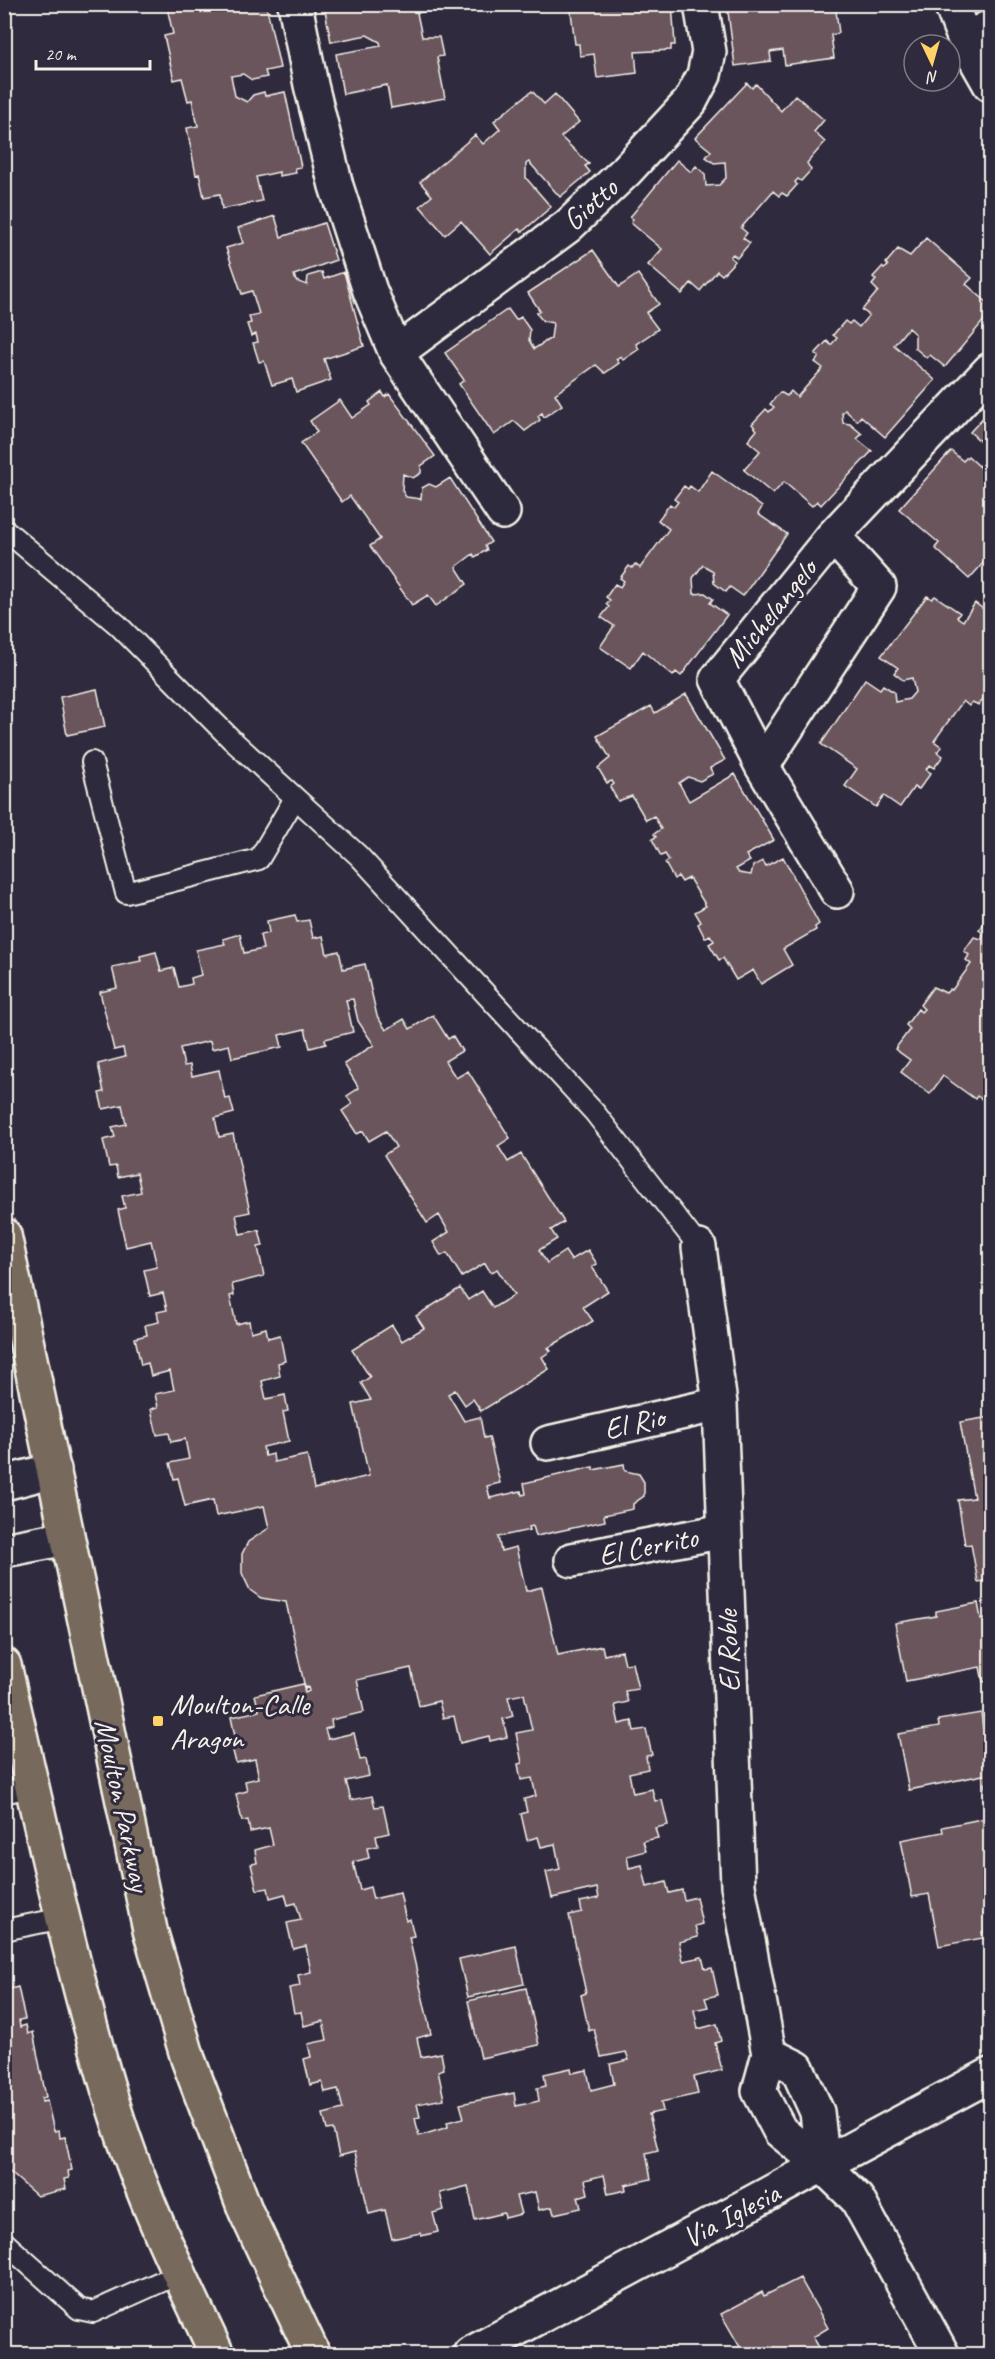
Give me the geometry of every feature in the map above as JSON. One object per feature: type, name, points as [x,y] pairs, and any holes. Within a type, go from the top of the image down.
[{"type":"main road","name":"Moulton Parkway","points":[[4,1234],[153,1940],[188,2059],[246,2212],[313,2355]]},
{"type":"main road","points":[[4,1665],[18,1790],[63,1917],[115,2112],[134,2165],[217,2355]]},
{"type":"street","points":[[295,4],[311,85],[336,186],[370,291],[396,353],[503,513]]},
{"type":"street","name":"Giotto","points":[[396,353],[568,226],[626,171],[690,102],[705,75],[709,52],[701,4]]},
{"type":"street","points":[[951,4],[978,33],[990,84]]},
{"type":"street","name":"Michelangelo","points":[[837,891],[762,766],[717,679],[833,536],[990,370]]},
{"type":"street","points":[[762,766],[879,587],[833,536]]},
{"type":"street","name":"El Roble","points":[[699,1247],[720,1404],[738,1886],[769,2054],[759,2091],[780,2131],[823,2166],[857,2199],[942,2355]]},
{"type":"street","name":"El Rio","points":[[548,1443],[720,1404]]},
{"type":"street","points":[[4,1483],[54,1470]]},
{"type":"street","name":"El Cerrito","points":[[572,1560],[724,1531]]},
{"type":"street","points":[[4,1551],[68,1538]]},
{"type":"street","points":[[769,2054],[797,2068],[817,2112],[823,2166]]},
{"type":"street","name":"Via Iglesia","points":[[470,2355],[990,2075]]},
{"type":"lane","points":[[4,529],[118,626],[232,740],[359,856],[595,1113],[699,1247]]},
{"type":"lane","points":[[92,762],[126,893],[259,859],[295,798]]},
{"type":"lane","points":[[4,1930],[63,1917]]},
{"type":"lane","points":[[4,2242],[79,2309],[86,2311],[93,2312],[180,2273]]},
{"type":"building","points":[[180,4],[266,4],[280,68],[265,71],[267,77],[252,80],[243,74],[231,76],[235,96],[247,102],[253,95],[264,92],[265,96],[285,92],[301,167],[295,168],[296,173],[279,176],[279,172],[256,177],[262,201],[222,209],[220,194],[204,197],[199,174],[196,175],[187,128],[198,126],[192,100],[188,101],[182,78],[174,80],[164,36],[173,34],[167,7]]},
{"type":"building","points":[[431,4],[427,6],[428,11],[417,13],[422,37],[439,37],[443,56],[437,57],[445,98],[391,108],[387,85],[343,94],[336,54],[381,46],[380,42],[367,35],[331,42],[324,5]]},
{"type":"building","points":[[570,4],[672,4],[675,45],[671,45],[671,50],[635,52],[637,73],[597,78],[594,54],[580,56],[579,44],[575,44]]},
{"type":"building","points":[[727,4],[835,4],[839,33],[831,35],[834,58],[785,65],[783,50],[770,52],[771,61],[735,66]]},
{"type":"building","points":[[747,83],[752,88],[756,84],[781,111],[795,95],[824,120],[814,132],[825,142],[807,163],[811,170],[801,181],[798,179],[795,182],[797,185],[787,196],[782,193],[779,196],[773,191],[741,228],[747,233],[743,238],[750,243],[737,258],[733,254],[730,257],[735,261],[722,275],[717,271],[700,291],[691,283],[682,294],[648,265],[662,249],[631,223],[633,219],[630,217],[677,160],[691,172],[696,166],[705,174],[706,186],[719,185],[726,178],[725,162],[714,163],[706,157],[711,151],[695,138]]},
{"type":"building","points":[[532,91],[544,104],[555,94],[579,122],[561,137],[589,164],[585,166],[590,172],[560,197],[529,162],[526,164],[526,178],[551,207],[522,232],[519,229],[490,254],[461,221],[445,235],[420,206],[432,196],[420,182],[475,135],[483,144],[500,129],[494,121]]},
{"type":"building","points":[[275,216],[281,237],[324,223],[336,260],[294,275],[296,281],[307,285],[308,276],[322,272],[324,279],[344,272],[364,346],[324,359],[331,380],[296,392],[292,379],[272,385],[264,361],[259,362],[253,343],[258,342],[256,334],[251,336],[247,324],[251,323],[249,316],[259,314],[252,291],[242,294],[226,248],[243,243],[238,228]]},
{"type":"building","points":[[926,238],[972,278],[966,284],[990,305],[990,313],[945,367],[930,355],[927,358],[915,348],[915,334],[908,328],[894,345],[935,380],[885,437],[861,416],[857,421],[845,410],[842,413],[843,423],[850,424],[862,434],[857,439],[872,451],[821,505],[817,501],[812,506],[784,482],[773,494],[744,470],[760,451],[748,441],[757,430],[752,424],[766,409],[769,412],[774,407],[770,404],[780,392],[787,396],[791,391],[797,397],[823,368],[815,362],[819,357],[815,354],[827,341],[831,345],[837,338],[833,335],[845,321],[849,324],[852,321],[859,327],[869,315],[862,310],[878,291],[872,285],[876,280],[873,277],[882,267],[884,269],[888,266],[886,263],[898,249],[910,256]]},
{"type":"building","points":[[593,250],[619,287],[638,274],[659,304],[646,313],[658,329],[636,344],[639,349],[623,360],[621,356],[616,359],[619,363],[605,373],[596,365],[555,394],[562,405],[544,417],[542,413],[538,416],[540,420],[525,431],[514,421],[494,435],[459,384],[464,380],[445,353],[508,309],[516,320],[521,317],[530,330],[529,340],[534,349],[551,338],[553,323],[543,321],[536,313],[540,311],[528,293]]},
{"type":"building","points":[[382,392],[385,397],[389,394],[435,456],[421,466],[421,473],[413,478],[403,474],[402,490],[406,497],[421,499],[422,488],[429,484],[436,487],[450,478],[491,542],[485,546],[487,550],[475,557],[473,554],[456,567],[467,584],[436,606],[428,595],[412,605],[370,546],[380,539],[350,496],[342,502],[301,443],[317,432],[310,421],[340,400],[352,418],[371,405],[369,402]]},
{"type":"building","points":[[990,410],[990,450],[970,432]]},
{"type":"building","points":[[951,451],[963,461],[968,456],[990,476],[990,565],[986,560],[969,579],[935,548],[939,543],[899,509]]},
{"type":"building","points":[[712,471],[762,507],[758,514],[787,534],[743,596],[730,587],[726,592],[714,583],[713,571],[703,565],[693,578],[694,594],[705,593],[713,599],[710,603],[727,615],[681,676],[676,672],[673,676],[643,651],[631,668],[600,647],[614,626],[601,617],[609,607],[606,604],[610,600],[606,597],[615,584],[620,587],[624,581],[620,578],[629,566],[632,568],[635,564],[640,568],[669,529],[658,520],[670,504],[674,507],[678,502],[674,499],[684,486],[688,489],[690,486],[698,492]]},
{"type":"building","points":[[927,596],[932,599],[935,596],[960,613],[957,617],[963,621],[975,603],[990,614],[990,687],[987,685],[983,690],[987,693],[979,705],[972,702],[969,706],[963,701],[934,741],[942,747],[937,752],[943,756],[934,768],[929,765],[926,770],[931,773],[919,789],[914,787],[900,807],[884,796],[876,807],[845,786],[857,769],[821,744],[865,679],[880,689],[883,685],[894,692],[895,702],[909,699],[915,692],[912,678],[903,680],[894,673],[898,668],[881,656]]},
{"type":"building","points":[[97,689],[105,727],[67,735],[60,697]]},
{"type":"building","points":[[686,694],[725,760],[710,768],[713,774],[700,781],[688,777],[679,783],[689,801],[735,774],[774,840],[746,855],[750,861],[736,869],[739,873],[751,875],[753,866],[763,861],[766,866],[783,857],[819,924],[815,927],[816,930],[783,949],[792,965],[761,984],[753,970],[736,980],[723,958],[719,960],[709,944],[714,941],[710,935],[705,938],[698,924],[701,922],[695,912],[706,906],[689,878],[682,882],[678,876],[674,879],[665,863],[669,860],[665,854],[661,856],[652,839],[656,837],[654,834],[661,829],[654,816],[646,820],[632,796],[618,801],[610,787],[614,784],[612,781],[607,783],[598,768],[610,758],[597,736],[651,706],[655,713]]},
{"type":"building","points":[[295,915],[297,922],[309,920],[313,938],[323,936],[327,954],[339,951],[343,969],[365,964],[377,1016],[386,1030],[404,1019],[410,1029],[433,1015],[448,1039],[453,1036],[462,1051],[445,1061],[456,1078],[468,1071],[510,1138],[498,1146],[508,1162],[521,1154],[564,1222],[551,1230],[557,1239],[539,1250],[547,1263],[565,1251],[571,1260],[588,1250],[597,1264],[592,1267],[608,1291],[583,1307],[593,1321],[548,1348],[551,1351],[542,1357],[549,1369],[481,1411],[473,1399],[465,1405],[455,1390],[448,1394],[464,1421],[480,1417],[484,1438],[489,1437],[500,1483],[487,1486],[490,1498],[521,1491],[522,1495],[526,1494],[524,1483],[593,1467],[593,1470],[624,1464],[625,1471],[639,1474],[644,1482],[644,1496],[633,1504],[633,1509],[604,1515],[605,1521],[536,1536],[533,1526],[529,1527],[530,1530],[498,1537],[501,1551],[516,1547],[526,1591],[542,1587],[558,1655],[602,1646],[604,1655],[622,1651],[625,1664],[632,1663],[638,1689],[625,1691],[628,1702],[615,1705],[619,1724],[632,1721],[634,1731],[646,1729],[652,1755],[646,1756],[648,1769],[629,1773],[633,1793],[652,1789],[655,1801],[662,1800],[668,1825],[655,1828],[658,1838],[643,1841],[646,1851],[627,1856],[629,1868],[642,1865],[647,1887],[666,1882],[669,1893],[682,1890],[684,1900],[696,1897],[702,1924],[695,1926],[698,1937],[679,1942],[683,1961],[702,1957],[705,1969],[712,1968],[718,1995],[705,1998],[708,2007],[694,2010],[698,2029],[717,2024],[721,2041],[715,2043],[722,2070],[694,2077],[698,2094],[661,2102],[663,2111],[649,2114],[658,2150],[646,2153],[651,2179],[625,2185],[626,2190],[608,2194],[604,2175],[585,2180],[588,2194],[578,2197],[581,2208],[554,2214],[552,2207],[539,2210],[535,2192],[516,2196],[521,2214],[505,2218],[504,2213],[475,2220],[468,2186],[440,2193],[444,2210],[433,2213],[438,2232],[392,2239],[385,2210],[369,2214],[355,2152],[339,2156],[333,2129],[327,2130],[323,2114],[343,2109],[338,2089],[325,2092],[322,2082],[310,2085],[304,2059],[311,2057],[308,2044],[327,2040],[323,2021],[304,2026],[301,2012],[294,2013],[289,1988],[300,1986],[298,1975],[311,1972],[306,1946],[293,1949],[287,1923],[301,1920],[296,1903],[288,1905],[285,1894],[270,1898],[268,1888],[257,1890],[251,1864],[257,1863],[255,1850],[273,1845],[269,1828],[250,1832],[248,1820],[242,1821],[236,1794],[247,1791],[245,1781],[259,1778],[255,1759],[236,1763],[232,1747],[237,1746],[231,1717],[259,1711],[255,1695],[303,1684],[305,1693],[309,1691],[308,1687],[305,1688],[286,1602],[261,1598],[250,1590],[242,1573],[242,1554],[248,1542],[269,1528],[264,1506],[216,1516],[213,1500],[185,1506],[178,1478],[174,1479],[170,1463],[189,1459],[185,1439],[171,1442],[169,1433],[157,1435],[151,1409],[158,1407],[155,1394],[174,1390],[170,1371],[151,1376],[148,1363],[141,1365],[135,1338],[147,1335],[145,1325],[159,1322],[157,1312],[167,1310],[163,1293],[150,1296],[144,1270],[157,1267],[151,1241],[126,1247],[118,1210],[125,1208],[122,1196],[141,1192],[137,1173],[118,1177],[116,1166],[109,1167],[103,1140],[115,1137],[112,1127],[126,1124],[122,1105],[103,1109],[99,1093],[104,1092],[98,1064],[125,1057],[123,1048],[114,1050],[100,992],[117,988],[112,967],[141,961],[140,956],[156,952],[161,971],[174,968],[179,987],[192,984],[191,978],[201,975],[196,950],[225,944],[223,939],[240,934],[244,953],[263,949],[260,935],[269,933],[267,921]],"holes":[[[353,999],[358,1021],[374,1045],[344,1064],[359,1088],[347,1096],[352,1104],[342,1111],[357,1134],[363,1131],[369,1141],[386,1131],[396,1147],[384,1155],[427,1223],[439,1215],[449,1232],[433,1242],[441,1256],[447,1253],[462,1277],[485,1263],[491,1273],[497,1269],[514,1295],[493,1308],[482,1291],[468,1300],[460,1288],[416,1316],[424,1328],[402,1341],[392,1325],[352,1350],[370,1377],[361,1383],[371,1400],[353,1404],[369,1476],[314,1489],[307,1455],[274,1462],[273,1454],[265,1456],[263,1447],[289,1441],[283,1412],[288,1411],[285,1395],[266,1399],[262,1381],[280,1376],[278,1363],[285,1361],[280,1335],[268,1338],[266,1328],[251,1332],[249,1321],[236,1324],[230,1296],[234,1295],[232,1284],[264,1276],[258,1247],[263,1246],[259,1230],[240,1234],[236,1215],[250,1212],[233,1134],[219,1137],[215,1118],[234,1113],[230,1098],[225,1099],[219,1070],[192,1076],[190,1065],[184,1066],[180,1048],[210,1041],[212,1049],[229,1045],[232,1058],[282,1047],[279,1035],[305,1029],[310,1048],[326,1044],[325,1039],[353,1032],[346,1000]],[[411,1668],[419,1706],[439,1701],[443,1718],[454,1716],[460,1743],[489,1736],[490,1741],[507,1737],[503,1719],[513,1716],[508,1697],[524,1694],[532,1730],[516,1733],[522,1763],[518,1764],[521,1780],[532,1778],[536,1796],[524,1799],[527,1812],[521,1814],[527,1840],[538,1837],[541,1847],[555,1844],[560,1869],[546,1872],[552,1898],[597,1888],[599,1898],[580,1902],[582,1912],[569,1915],[586,1993],[581,1995],[589,2031],[594,2029],[601,2057],[626,2052],[629,2060],[610,2064],[614,2084],[591,2090],[587,2070],[572,2073],[571,2068],[544,2074],[546,2086],[537,2088],[539,2101],[516,2106],[514,2093],[460,2104],[464,2118],[447,2122],[448,2127],[419,2136],[415,2118],[420,2117],[417,2104],[444,2099],[438,2071],[444,2069],[441,2053],[421,2057],[417,2038],[431,2034],[409,1937],[414,1936],[410,1919],[406,1921],[400,1893],[373,1899],[370,1887],[360,1890],[353,1862],[369,1858],[367,1848],[378,1846],[376,1836],[389,1833],[383,1806],[375,1807],[372,1796],[351,1800],[346,1781],[369,1776],[366,1759],[360,1760],[354,1733],[328,1739],[325,1729],[332,1727],[331,1720],[364,1712],[357,1680]]]},
{"type":"building","points":[[990,916],[990,1089],[983,1100],[977,1096],[975,1099],[943,1076],[930,1094],[901,1072],[910,1060],[895,1049],[910,1029],[906,1025],[918,1009],[921,1012],[924,1009],[920,1005],[933,987],[946,993],[952,990],[971,964],[966,960],[969,955],[964,951],[974,937],[982,939],[983,933],[979,930]]},
{"type":"building","points":[[990,1417],[990,1580],[978,1582],[971,1544],[965,1545],[958,1500],[974,1498],[960,1422]]},
{"type":"building","points":[[978,1603],[981,1619],[990,1617],[990,1681],[983,1682],[980,1667],[906,1681],[895,1623],[936,1616],[936,1611]]},
{"type":"building","points":[[981,1713],[983,1728],[990,1727],[990,1792],[986,1792],[983,1775],[909,1790],[898,1734],[939,1727],[938,1720]]},
{"type":"building","points":[[986,1818],[990,1843],[990,1931],[982,1932],[983,1938],[939,1946],[929,1894],[912,1897],[901,1840],[943,1832],[942,1827]]},
{"type":"building","points":[[516,1946],[524,1984],[468,1997],[459,1959]]},
{"type":"building","points":[[10,1981],[11,1989],[18,1987],[25,2019],[19,2020],[20,2027],[26,2025],[28,2034],[33,2032],[46,2097],[42,2098],[42,2102],[47,2101],[54,2131],[59,2130],[60,2138],[65,2137],[72,2170],[68,2171],[69,2178],[64,2179],[66,2189],[37,2196],[4,2167],[4,1982]]},
{"type":"building","points":[[526,1988],[539,2045],[481,2058],[468,2001]]},
{"type":"building","points":[[800,2278],[828,2328],[813,2337],[823,2354],[744,2354],[721,2314],[762,2292],[764,2296]]},
{"type":"place","name":"Moulton-Calle Aragon","points":[[158,1721]]}]
